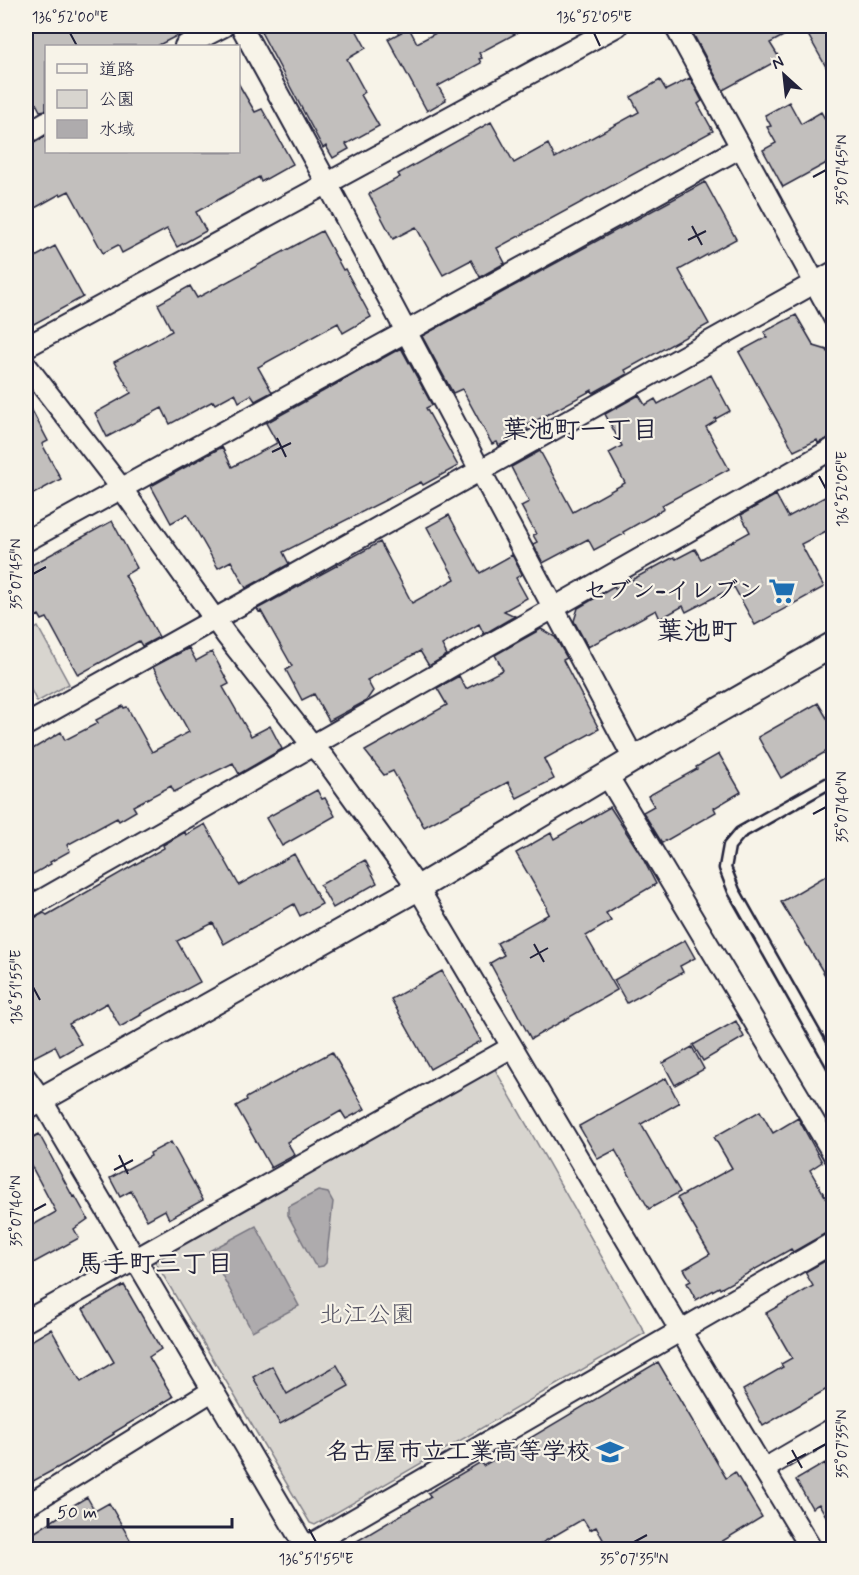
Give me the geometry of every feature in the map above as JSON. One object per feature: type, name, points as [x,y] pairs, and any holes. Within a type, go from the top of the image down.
[{"type":"street","points":[[187,45],[224,26]]},
{"type":"street","points":[[241,26],[634,759]]},
{"type":"street","points":[[26,347],[617,26]]},
{"type":"street","points":[[675,26],[834,318]]},
{"type":"street","points":[[26,134],[45,123]]},
{"type":"street","points":[[26,541],[741,147]]},
{"type":"street","points":[[26,725],[834,272]]},
{"type":"street","points":[[26,365],[122,489],[226,635],[325,759],[418,888],[812,1550]]},
{"type":"street","points":[[26,909],[834,448]]},
{"type":"street","points":[[33,1103],[418,888],[634,759],[834,644]]},
{"type":"street","points":[[608,775],[834,1155]]},
{"type":"street","points":[[26,1321],[512,1047]]},
{"type":"street","points":[[26,1078],[33,1103],[135,1260],[303,1548],[834,1242]]},
{"type":"street","points":[[26,1506],[212,1391]]},
{"type":"street","points":[[764,1469],[834,1428]]},
{"type":"lane","points":[[834,780],[740,833],[729,846],[725,868],[734,891],[834,1068]]},
{"type":"green space","points":[[38,627],[69,684],[37,702],[26,680],[26,634]]},
{"type":"green space","name":"北江公園","points":[[492,1064],[645,1333],[315,1525],[310,1523],[153,1258]]},
{"type":"water","points":[[318,1191],[328,1193],[333,1202],[326,1263],[318,1267],[314,1264],[288,1215],[288,1207]]},
{"type":"water","points":[[256,1226],[299,1306],[252,1331],[209,1251]]},
{"type":"building","points":[[26,26],[196,26],[159,45],[45,45],[45,110],[40,111],[26,84]]},
{"type":"building","points":[[272,26],[354,26],[366,48],[347,59],[365,92],[361,95],[379,126],[346,144],[349,149],[333,158],[326,146],[323,148],[261,32]]},
{"type":"building","points":[[449,26],[530,26],[479,53],[482,58],[479,59],[481,63],[438,86],[446,100],[427,111],[388,39],[409,28],[417,43]]},
{"type":"building","points":[[689,26],[802,26],[770,43],[780,59],[723,90]]},
{"type":"building","points":[[803,26],[834,26],[834,81]]},
{"type":"building","points":[[690,78],[702,101],[698,104],[713,131],[497,248],[505,263],[480,277],[471,260],[443,275],[416,227],[393,239],[369,194],[400,177],[398,174],[491,122],[514,163],[548,144],[555,158],[639,112],[631,97],[660,80],[666,90]]},
{"type":"building","points":[[240,86],[255,112],[262,109],[293,164],[261,182],[259,177],[196,212],[206,231],[177,247],[167,229],[122,253],[118,245],[103,253],[69,191],[26,213],[26,146],[45,137],[45,153],[240,153]]},
{"type":"building","points":[[789,102],[801,124],[821,112],[834,135],[834,159],[783,187],[763,150],[776,143],[767,127],[771,126],[765,115]]},
{"type":"building","points":[[705,182],[736,239],[679,270],[709,324],[625,370],[627,374],[593,393],[592,390],[526,426],[528,430],[499,446],[497,442],[492,444],[462,389],[453,393],[422,336]]},
{"type":"building","points":[[322,231],[371,317],[343,333],[338,323],[258,367],[272,392],[255,401],[251,395],[239,402],[235,393],[215,404],[213,401],[170,424],[162,408],[107,437],[95,413],[131,393],[114,362],[172,331],[158,304],[190,286],[197,298]]},
{"type":"building","points":[[55,246],[83,297],[32,325],[26,314],[26,262]]},
{"type":"building","points":[[796,315],[814,346],[827,350],[834,362],[834,436],[818,443],[817,440],[794,451],[739,352],[767,337],[764,332]]},
{"type":"building","points":[[401,348],[432,405],[426,408],[458,466],[423,485],[421,482],[283,552],[289,564],[246,588],[231,561],[218,568],[187,514],[171,523],[151,486],[222,447],[232,467],[277,443],[266,423]]},
{"type":"building","points":[[711,375],[730,411],[706,427],[729,469],[662,505],[664,509],[594,550],[588,539],[543,563],[533,544],[537,542],[533,535],[536,534],[521,506],[529,502],[511,467],[540,451],[573,512],[625,483],[609,453],[622,446],[605,414],[639,395],[645,405],[655,399],[658,404]]},
{"type":"building","points":[[26,399],[48,441],[42,444],[61,479],[26,498]]},
{"type":"building","points":[[834,492],[834,527],[801,544],[824,587],[755,625],[734,587],[686,612],[683,606],[660,619],[656,610],[588,647],[574,621],[578,608],[674,557],[676,559],[695,549],[701,559],[750,532],[741,515],[776,495],[788,517]]},
{"type":"building","points":[[449,515],[480,573],[512,555],[522,574],[516,578],[527,598],[504,611],[515,616],[484,634],[479,624],[442,645],[447,655],[429,666],[420,651],[367,680],[373,691],[366,701],[329,721],[314,694],[302,700],[286,670],[292,666],[261,611],[257,609],[380,542],[412,603],[455,579],[427,527]]},
{"type":"building","points":[[112,521],[137,568],[125,575],[159,637],[142,646],[139,641],[78,675],[47,618],[42,620],[39,615],[26,622],[26,568]]},
{"type":"building","points":[[541,629],[555,637],[567,658],[563,660],[599,729],[544,759],[554,779],[517,798],[508,782],[424,827],[393,771],[384,775],[365,751],[447,705],[437,688],[459,676],[466,689],[503,670],[495,655]]},
{"type":"building","points":[[189,648],[196,661],[212,652],[229,684],[223,687],[251,736],[270,726],[282,749],[239,774],[233,763],[174,792],[171,786],[133,806],[136,811],[119,821],[117,818],[67,845],[70,851],[26,878],[26,753],[61,732],[65,740],[98,723],[96,720],[123,706],[127,707],[152,752],[189,732],[153,667]]},
{"type":"building","points":[[818,703],[834,730],[834,747],[781,778],[758,737]]},
{"type":"building","points":[[719,754],[741,792],[714,808],[716,812],[662,843],[643,812],[654,806],[648,796]]},
{"type":"building","points":[[317,790],[322,799],[325,798],[335,816],[282,846],[266,818]]},
{"type":"building","points":[[610,807],[641,855],[656,884],[606,913],[611,921],[586,936],[617,990],[531,1039],[490,963],[504,955],[497,943],[549,914],[516,853],[551,833],[554,839]]},
{"type":"building","points":[[205,824],[239,885],[294,854],[322,904],[300,916],[294,904],[224,944],[213,923],[177,941],[200,982],[120,1027],[107,1003],[69,1024],[81,1044],[60,1056],[55,1046],[32,1058],[26,1047],[26,921],[44,913],[47,915],[164,848],[163,845],[185,832],[186,835]]},
{"type":"building","points":[[365,860],[377,883],[333,908],[320,885]]},
{"type":"building","points":[[834,871],[834,990],[781,902]]},
{"type":"building","points":[[685,940],[695,958],[680,966],[683,972],[627,1003],[614,980]]},
{"type":"building","points":[[442,971],[481,1041],[430,1069],[391,999]]},
{"type":"building","points":[[736,1021],[744,1037],[703,1061],[693,1045]]},
{"type":"building","points":[[692,1047],[704,1069],[675,1085],[663,1063]]},
{"type":"building","points":[[332,1052],[365,1109],[346,1119],[341,1111],[287,1142],[295,1155],[271,1168],[236,1106],[247,1100],[246,1098]]},
{"type":"building","points":[[666,1078],[679,1103],[641,1124],[680,1192],[649,1209],[615,1150],[598,1159],[579,1126]]},
{"type":"building","points":[[760,1111],[773,1133],[798,1118],[822,1162],[810,1170],[834,1212],[834,1230],[793,1252],[791,1249],[696,1300],[687,1283],[691,1281],[684,1269],[710,1254],[677,1198],[732,1168],[714,1137]]},
{"type":"building","points":[[39,1134],[73,1197],[75,1196],[88,1219],[74,1229],[79,1238],[26,1267],[26,1229],[56,1212],[26,1156],[26,1141]]},
{"type":"building","points":[[171,1142],[203,1200],[169,1219],[165,1210],[147,1220],[131,1191],[120,1197],[110,1178],[151,1156],[150,1153]]},
{"type":"building","points":[[834,1256],[834,1385],[763,1426],[743,1390],[783,1367],[781,1364],[792,1358],[766,1313],[813,1286],[805,1272]]},
{"type":"building","points":[[124,1285],[161,1349],[149,1357],[173,1397],[68,1462],[26,1485],[26,1344],[51,1329],[81,1382],[114,1362],[83,1309]]},
{"type":"building","name":"名古屋市立工業高等学校","points":[[658,1362],[726,1478],[735,1472],[762,1517],[708,1550],[609,1550],[596,1527],[590,1530],[583,1519],[530,1550],[342,1550],[431,1497],[428,1493],[481,1462],[483,1466]]},
{"type":"building","points":[[337,1365],[349,1386],[280,1424],[253,1377],[272,1366],[287,1394]]},
{"type":"building","points":[[834,1461],[834,1530],[819,1504],[812,1508],[796,1480],[825,1463],[826,1466]]},
{"type":"building","points":[[87,1497],[95,1511],[109,1503],[136,1550],[26,1550],[26,1538]]},
{"type":"place","name":"セブン-イレブン","points":[[782,591]]},
{"type":"place","name":"名古屋市立工業高等学校","points":[[610,1452]]},
{"type":"district","name":"葉池町一丁目","points":[[580,431]]},
{"type":"district","name":"葉池町","points":[[697,632]]},
{"type":"district","name":"馬手町三丁目","points":[[155,1265]]}]
